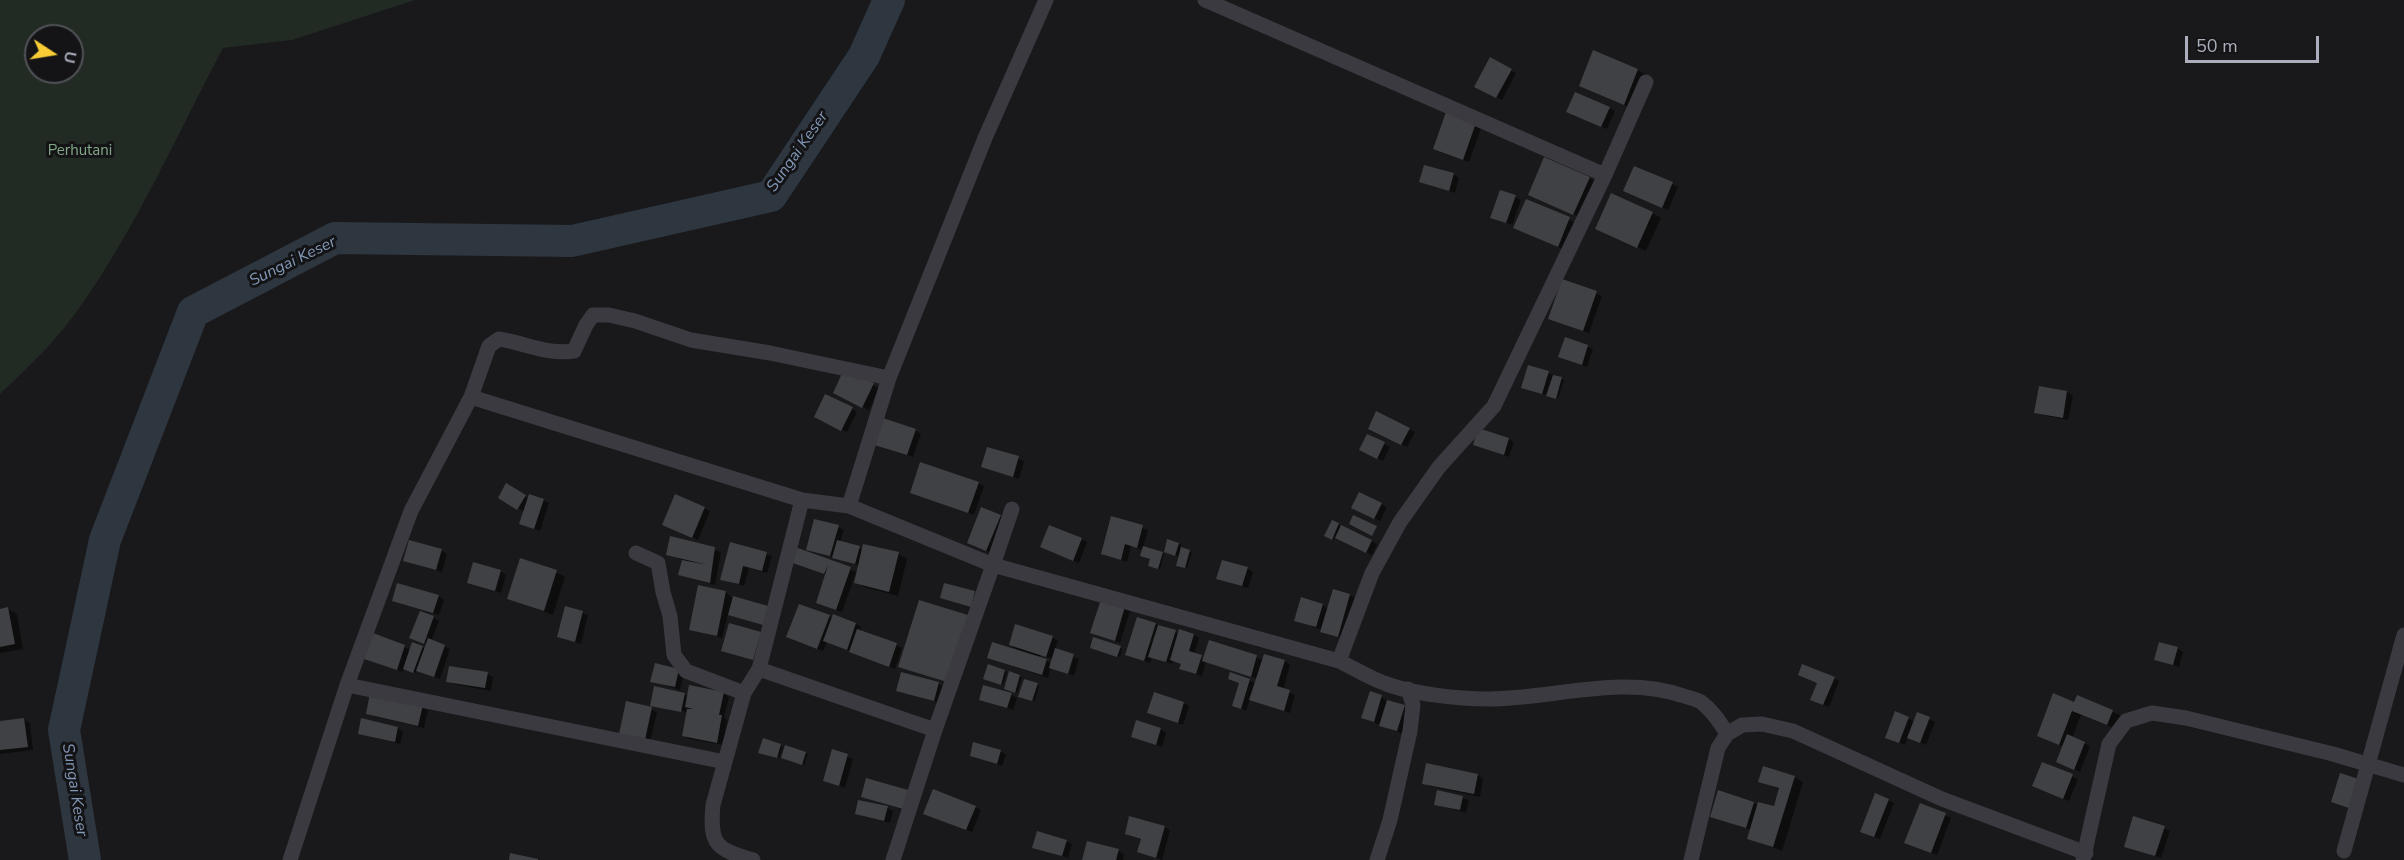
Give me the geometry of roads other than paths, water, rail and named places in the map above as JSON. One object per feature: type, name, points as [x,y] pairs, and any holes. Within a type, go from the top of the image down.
[{"type":"street","points":[[849,506],[889,378],[985,138],[1046,0]]},
{"type":"street","points":[[1206,0],[1605,175]]},
{"type":"street","points":[[1339,661],[1372,573],[1394,532],[1439,466],[1494,406],[1605,175],[1646,82]]},
{"type":"street","points":[[290,860],[347,685],[411,511],[471,397],[489,346],[499,339],[560,353],[574,351],[593,315],[609,315],[635,321],[691,340],[770,352],[889,378]]},
{"type":"street","points":[[471,397],[802,500],[849,506],[993,565],[1339,661],[1385,684],[1456,697],[1488,699],[1539,697],[1610,687],[1644,686],[1667,690],[1700,701],[1715,716],[1727,734]]},
{"type":"street","points":[[753,860],[728,853],[714,838],[711,823],[744,693],[759,669],[802,500]]},
{"type":"street","points":[[893,860],[935,730],[1012,509]]},
{"type":"street","points":[[636,553],[658,563],[670,616],[674,655],[686,671],[744,693]]},
{"type":"street","points":[[2344,851],[2404,634]]},
{"type":"street","points":[[759,669],[935,730]]},
{"type":"street","points":[[347,685],[725,762]]},
{"type":"street","points":[[1377,860],[1390,820],[1410,731],[1413,705],[1408,689]]},
{"type":"street","points":[[1691,860],[1718,748],[1727,734],[1742,725],[1762,724],[1793,731],[1942,799],[2085,856],[2109,744],[2126,721],[2152,713],[2186,718],[2404,775]]},
{"type":"waterway","name":"Sungai Keser","points":[[85,860],[64,730],[105,540],[193,312],[335,238],[572,241],[771,196],[864,56],[889,0]]},
{"type":"park label","name":"Perhutani","points":[[80,151]]}]
